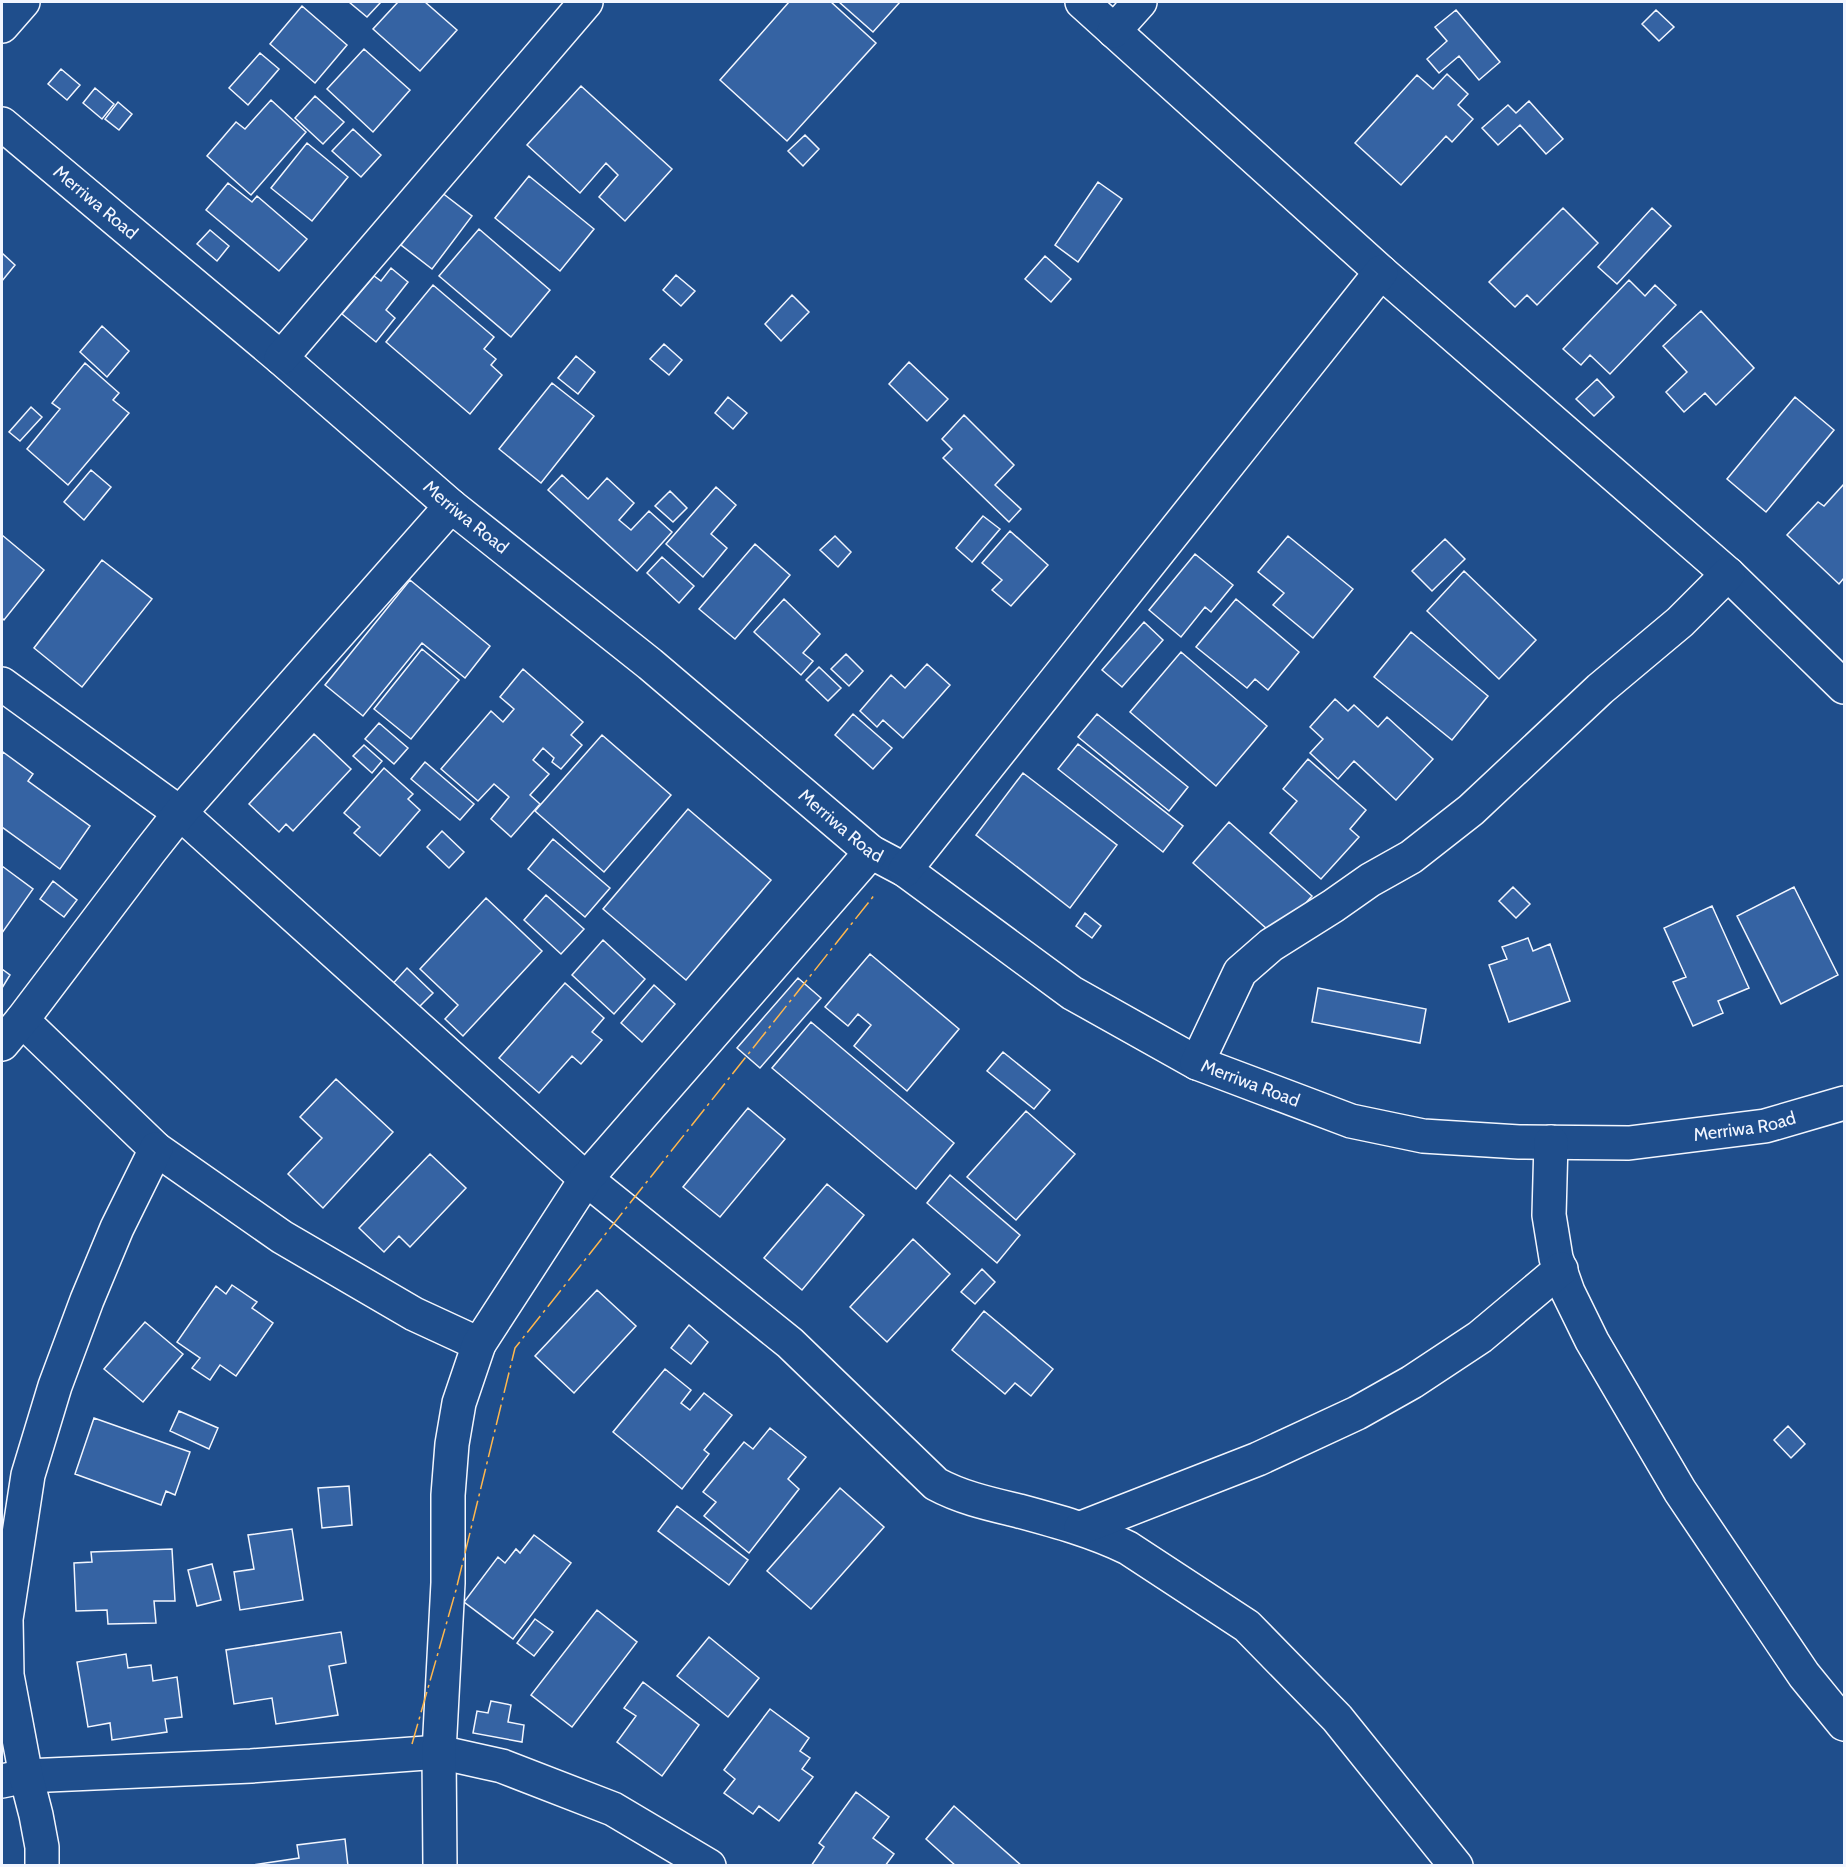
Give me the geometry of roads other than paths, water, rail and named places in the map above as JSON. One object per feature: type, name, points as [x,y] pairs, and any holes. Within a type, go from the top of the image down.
[{"type":"street","points":[[2,26],[23,2]]},
{"type":"street","points":[[281,358],[586,2]]},
{"type":"street","points":[[1082,2],[1381,272],[1728,574],[1845,687]]},
{"type":"street","points":[[1114,31],[1140,2]]},
{"type":"street","name":"Merriwa Road","points":[[2,124],[281,358],[451,507],[650,664],[871,852],[905,870],[1072,993],[1197,1063],[1351,1121],[1423,1136],[1629,1143],[1765,1126],[1845,1103]]},
{"type":"street","points":[[905,870],[1381,272]]},
{"type":"street","points":[[451,507],[180,813],[12,1032],[156,1149],[282,1238],[414,1314],[479,1344]]},
{"type":"street","points":[[1197,1063],[1240,972],[1271,945],[1370,880],[1411,857],[1471,810],[1600,689],[1680,622],[1728,574]]},
{"type":"street","points":[[3,687],[180,813],[586,1179],[790,1343],[936,1484],[981,1502],[1081,1528],[1128,1548],[1247,1626],[1336,1718],[1456,1866]]},
{"type":"street","points":[[440,1866],[439,1752],[448,1583],[448,1495],[452,1444],[459,1403],[479,1344],[586,1179],[871,852]]},
{"type":"street","points":[[1551,1142],[1549,1215],[1556,1258],[1568,1292],[1592,1341],[1680,1491],[1804,1675],[1845,1724]]},
{"type":"street","points":[[42,1866],[40,1836],[14,1779],[7,1675],[6,1619],[28,1475],[55,1386],[87,1300],[117,1228],[156,1149]]},
{"type":"street","points":[[1081,1528],[1258,1459],[1358,1413],[1412,1382],[1480,1337],[1561,1269]]},
{"type":"street","points":[[14,1779],[251,1766],[439,1752],[502,1766],[613,1809],[709,1866]]}]
